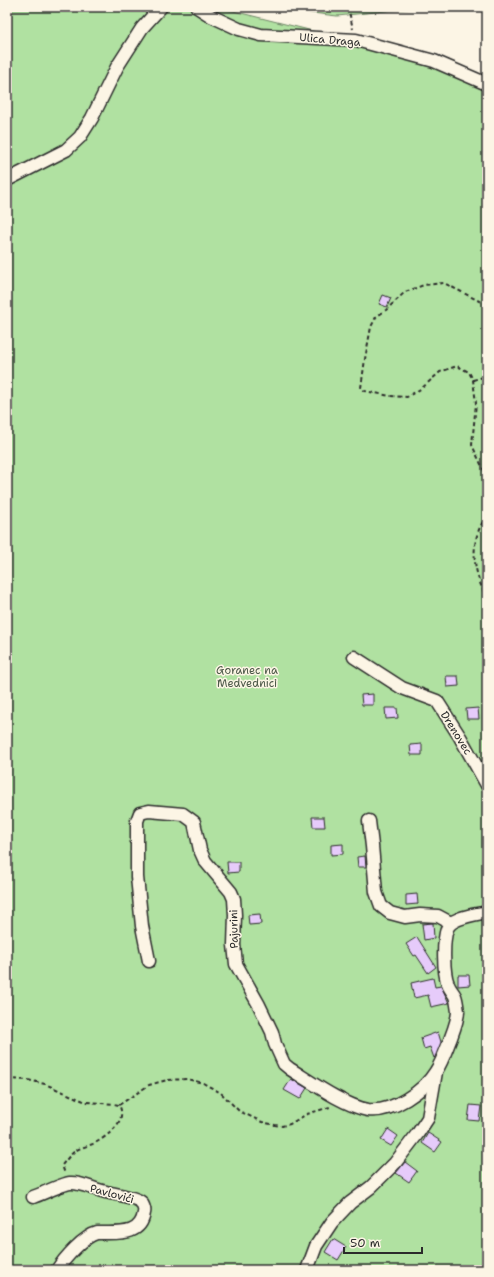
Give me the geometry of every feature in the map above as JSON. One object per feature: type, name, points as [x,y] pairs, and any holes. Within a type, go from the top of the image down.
[{"type":"street","points":[[7,180],[66,150],[80,137],[92,118],[117,67],[142,28],[161,7]]},
{"type":"street","name":"Ulica Draga","points":[[197,7],[211,16],[238,29],[261,35],[356,40],[434,61],[487,84]]},
{"type":"street","name":"Drenovec","points":[[354,657],[402,688],[437,701],[460,737],[487,785]]},
{"type":"street","name":"Pajurini","points":[[150,961],[142,926],[136,877],[137,821],[140,813],[149,811],[183,814],[194,822],[200,850],[206,861],[234,899],[234,945],[236,964],[272,1032],[275,1044],[284,1064],[344,1101],[366,1109],[377,1110],[406,1100],[426,1083],[436,1071]]},
{"type":"street","points":[[369,821],[376,892],[381,906],[390,913],[405,917],[420,915],[438,916],[451,923],[465,917],[487,912]]},
{"type":"street","name":"Pajurini","points":[[307,1270],[316,1246],[332,1222],[350,1203],[371,1187],[395,1162],[428,1118],[436,1071],[452,1034],[458,1013],[456,997],[448,984],[444,970],[445,939],[447,929],[451,923]]},
{"type":"street","points":[[33,1197],[70,1183]]},
{"type":"street","name":"Pavlovići","points":[[57,1270],[66,1258],[83,1241],[96,1233],[123,1233],[134,1230],[138,1228],[145,1213],[144,1207],[140,1202],[70,1183]]},
{"type":"path","points":[[348,7],[356,40]]},
{"type":"path","points":[[487,305],[444,283],[424,285],[405,292],[376,318],[371,327],[364,359],[361,388],[365,391],[390,396],[407,397],[422,388],[440,372],[457,366],[469,372],[474,380],[476,403],[472,445],[487,477]]},
{"type":"path","points":[[474,380],[487,376]]},
{"type":"path","points":[[487,516],[483,521],[475,539],[474,565],[481,588],[487,598]]},
{"type":"path","points":[[7,1079],[28,1080],[45,1084],[86,1102],[119,1105],[149,1085],[167,1080],[187,1079],[203,1083],[221,1093],[239,1110],[262,1122],[275,1126],[290,1124],[307,1114],[344,1101]]},
{"type":"path","points":[[70,1183],[63,1171],[62,1165],[76,1151],[96,1143],[117,1126],[121,1117],[122,1109],[119,1105]]},
{"type":"green space","name":"Goranec na Medvednici","points":[[7,7],[217,7],[457,67],[487,83],[487,1270],[7,1270]]},
{"type":"green space","points":[[262,7],[487,7],[487,10],[480,8],[415,8],[337,16]]},
{"type":"building","points":[[383,295],[391,298],[387,307],[379,304]]},
{"type":"building","points":[[446,676],[458,676],[459,686],[447,687]]},
{"type":"building","points":[[373,694],[373,705],[362,705],[361,695]]},
{"type":"building","points":[[385,708],[397,708],[398,718],[386,719]]},
{"type":"building","points":[[478,708],[479,719],[467,719],[466,709]]},
{"type":"building","points":[[422,744],[422,755],[411,755],[410,745]]},
{"type":"building","points":[[312,817],[324,817],[325,827],[313,827]]},
{"type":"building","points":[[343,844],[343,854],[331,855],[331,845]]},
{"type":"building","points":[[365,856],[366,867],[358,867],[357,857]]},
{"type":"building","points":[[227,862],[239,862],[239,872],[228,873]]},
{"type":"building","points":[[417,894],[418,904],[406,905],[406,895]]},
{"type":"building","points":[[260,914],[261,924],[249,925],[248,915]]},
{"type":"building","points":[[433,923],[434,938],[424,940],[422,924]]},
{"type":"building","points":[[417,937],[436,967],[428,973],[416,955],[414,956],[406,944]]},
{"type":"building","points":[[458,975],[469,975],[470,985],[458,986]]},
{"type":"building","points":[[433,978],[435,987],[441,986],[449,1003],[431,1007],[428,995],[414,998],[411,983]]},
{"type":"building","points":[[438,1032],[441,1042],[434,1058],[430,1047],[424,1049],[421,1038]]},
{"type":"building","points":[[291,1079],[307,1088],[300,1099],[284,1090]]},
{"type":"building","points":[[470,1105],[481,1106],[479,1121],[468,1120]]},
{"type":"building","points":[[388,1129],[398,1136],[391,1146],[381,1140]]},
{"type":"building","points":[[428,1133],[442,1142],[435,1152],[422,1143]]},
{"type":"building","points":[[405,1162],[417,1171],[409,1182],[396,1173]]},
{"type":"building","points":[[333,1239],[346,1247],[338,1260],[325,1252]]}]
